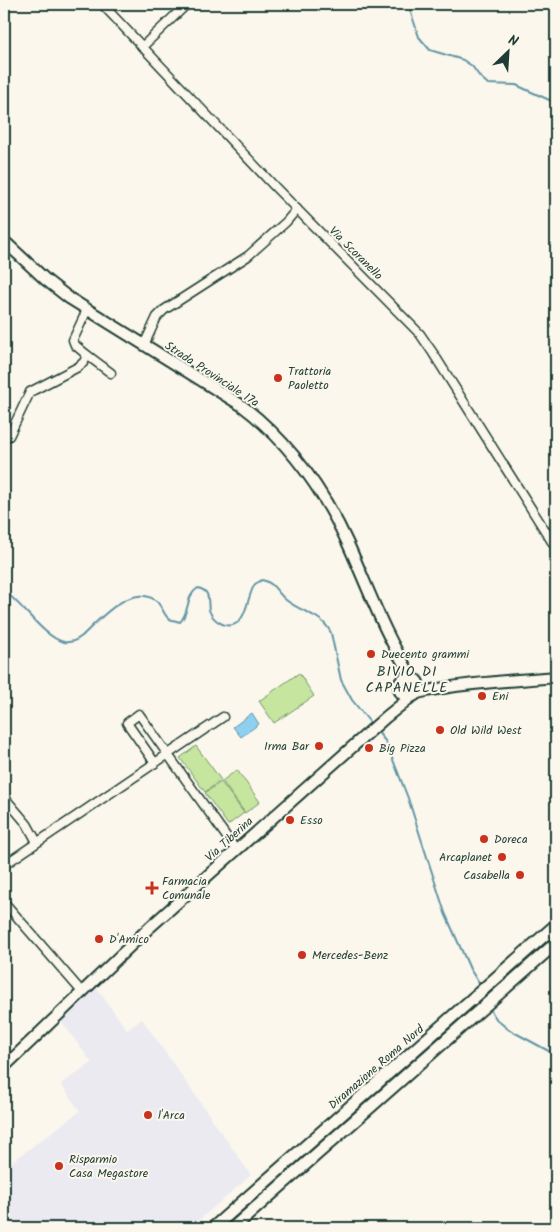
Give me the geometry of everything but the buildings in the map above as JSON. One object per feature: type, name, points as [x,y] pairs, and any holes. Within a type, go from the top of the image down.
[{"type":"highway","name":"Diramazione Roma Nord","points":[[213,1228],[556,925]]},
{"type":"highway","name":"Diramazione Roma Nord","points":[[234,1228],[556,943]]},
{"type":"main road","name":"Strada Provinciale 17a","points":[[4,241],[53,286],[240,405],[266,426],[292,452],[314,482],[338,523],[397,654]]},
{"type":"main road","points":[[397,654],[419,687],[414,695],[405,696],[400,684],[397,654]]},
{"type":"main road","name":"Via Tiberina","points":[[4,1067],[150,927],[387,716],[414,695],[444,688],[556,677]]},
{"type":"main road","points":[[387,716],[400,684],[406,678],[444,688]]},
{"type":"street","name":"Via Scoranello","points":[[102,4],[426,342],[556,548]]},
{"type":"street","points":[[142,47],[187,4]]},
{"type":"street","points":[[144,345],[157,317],[164,310],[248,256],[297,209]]},
{"type":"street","points":[[88,310],[73,340],[75,345],[111,373]]},
{"type":"street","points":[[9,436],[30,392],[80,365],[88,355]]},
{"type":"street","points":[[155,763],[127,723],[139,714],[236,850]]},
{"type":"street","points":[[4,865],[223,717]]},
{"type":"street","points":[[4,797],[27,824],[37,842]]},
{"type":"street","points":[[4,902],[82,992]]},
{"type":"shaded area","points":[[95,986],[127,1030],[142,1019],[251,1175],[190,1228],[4,1228],[4,1166],[80,1111],[61,1084],[92,1063],[59,1018]]},
{"type":"green space","points":[[299,673],[314,696],[274,723],[259,701]]},
{"type":"green space","points":[[196,746],[221,780],[205,792],[180,758]]},
{"type":"green space","points":[[237,770],[260,802],[245,813],[222,781]]},
{"type":"green space","points":[[221,782],[244,813],[228,825],[205,793]]},
{"type":"water","points":[[252,713],[259,724],[241,737],[233,727]]},
{"type":"waterway","points":[[408,4],[419,37],[430,50],[463,60],[472,66],[488,84],[516,85],[556,103]]},
{"type":"waterway","points":[[4,591],[49,634],[56,639],[67,642],[74,641],[80,637],[115,606],[135,596],[145,596],[155,600],[169,619],[180,622],[185,614],[191,595],[198,588],[207,594],[209,610],[214,618],[225,625],[233,625],[243,615],[255,584],[262,580],[266,581],[286,600],[317,618],[327,627],[331,633],[341,680],[352,700],[372,725]]},
{"type":"waterway","points":[[377,731],[386,742],[408,798],[445,913],[470,969],[480,985]]},
{"type":"waterway","points":[[489,1008],[497,1020],[508,1029],[556,1055]]},
{"type":"place","name":"Trattoria Paoletto","points":[[278,378]]},
{"type":"place","name":"Duecento grammi","points":[[371,654]]},
{"type":"place","name":"Eni","points":[[482,696]]},
{"type":"place","name":"Old Wild West","points":[[440,730]]},
{"type":"place","name":"Irma Bar","points":[[319,746]]},
{"type":"place","name":"Big Pizza","points":[[369,748]]},
{"type":"place","name":"Esso","points":[[290,820]]},
{"type":"place","name":"Doreca","points":[[484,839]]},
{"type":"place","name":"Arcaplanet","points":[[502,857]]},
{"type":"place","name":"Casabella","points":[[520,875]]},
{"type":"place","name":"Farmacia Comunale","points":[[152,888]]},
{"type":"place","name":"D'Amico","points":[[99,939]]},
{"type":"place","name":"Mercedes-Benz","points":[[302,955]]},
{"type":"place","name":"l'Arca","points":[[148,1115]]},
{"type":"place","name":"Risparmio Casa Megastore","points":[[59,1166]]},
{"type":"district","name":"BIVIO DI CAPANELLE","points":[[407,680]]}]
